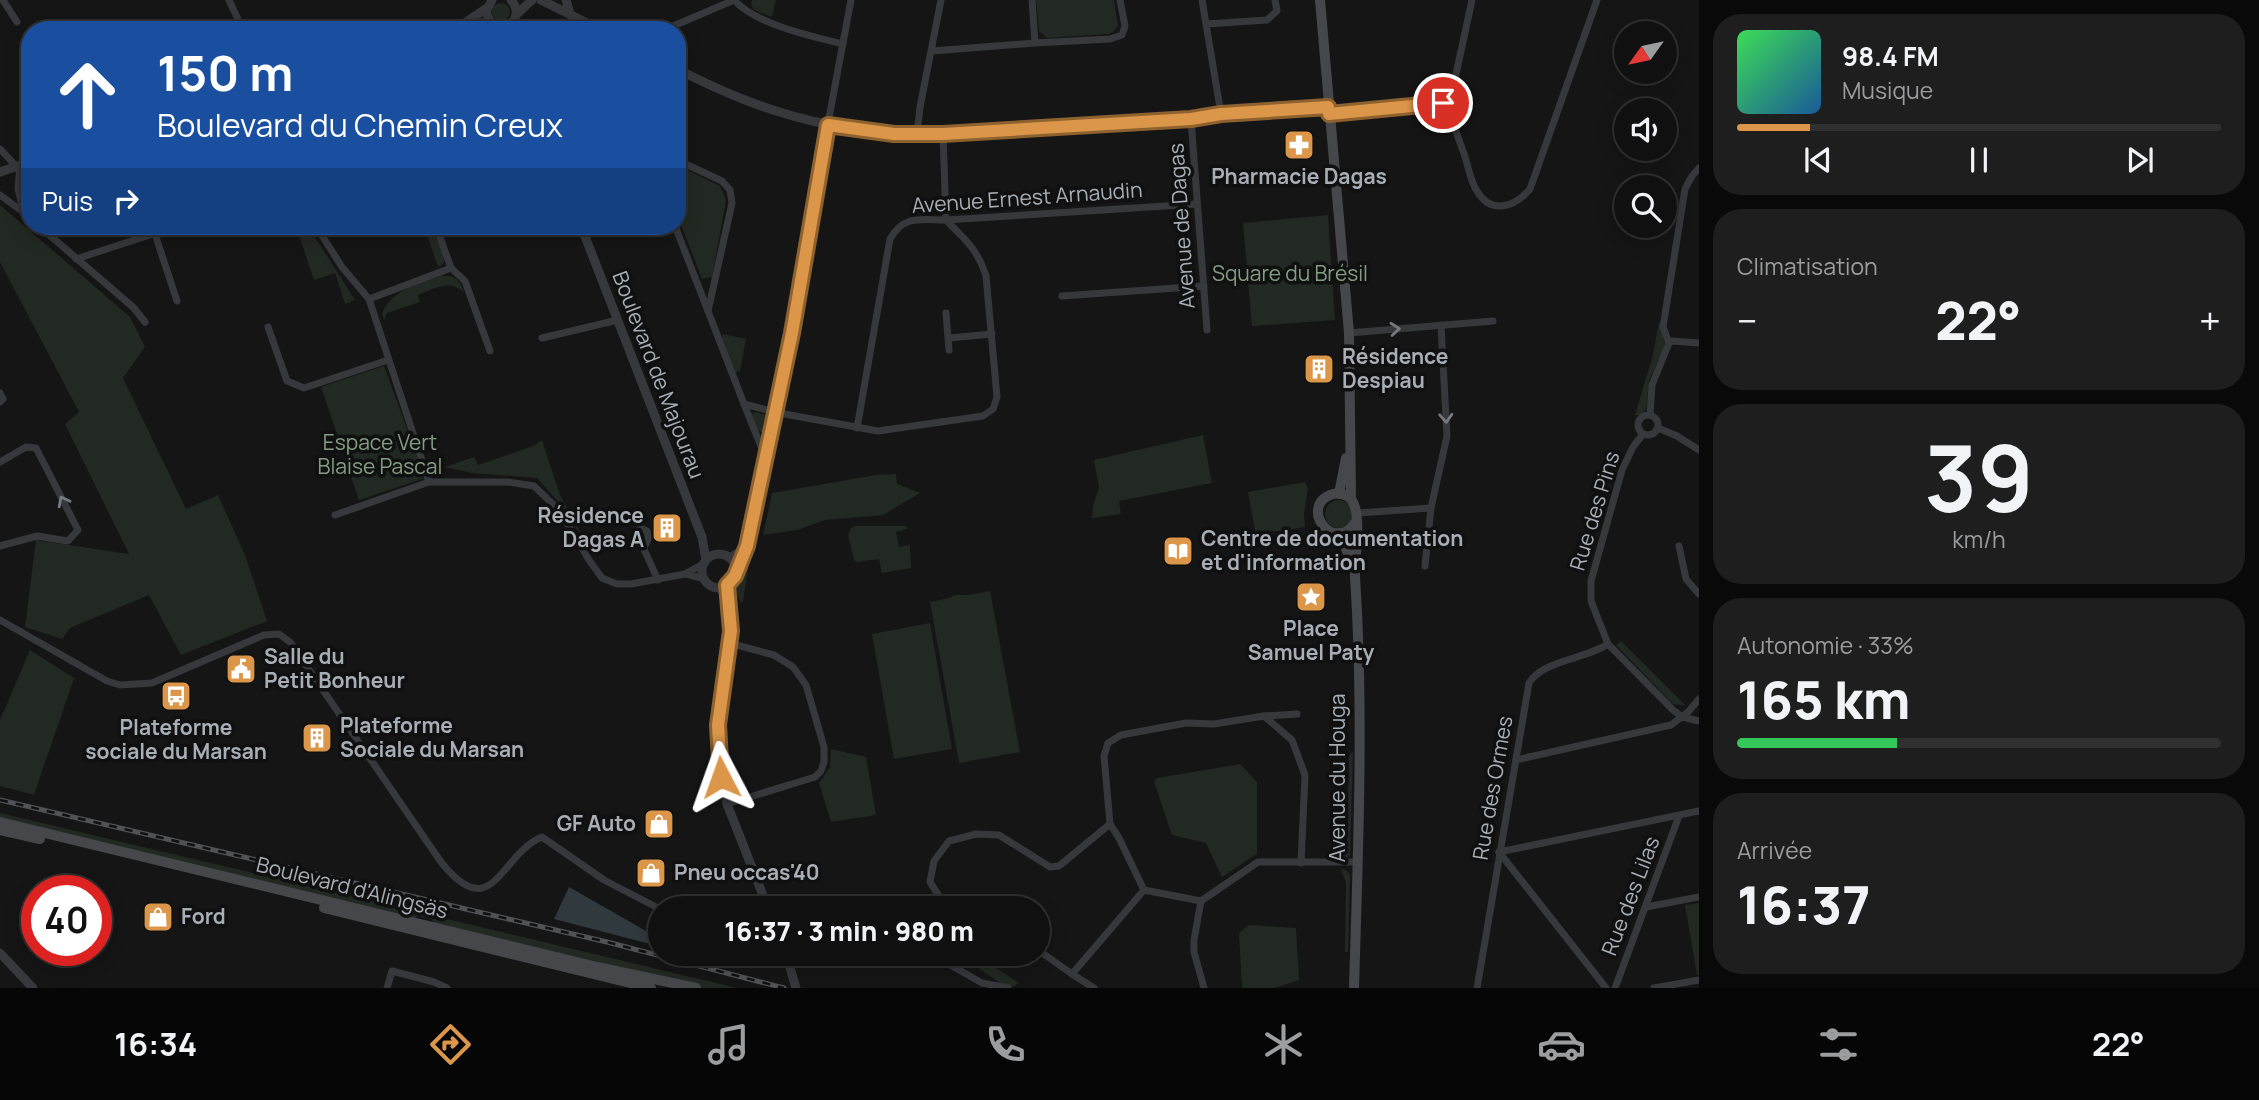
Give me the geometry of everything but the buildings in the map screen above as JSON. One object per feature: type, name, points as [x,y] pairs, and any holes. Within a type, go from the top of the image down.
[{"type":"main road","points":[[1320,0],[1349,333],[1351,499],[1357,516],[1351,529],[1339,533],[1326,529],[1321,524],[1318,512],[1326,497],[1339,494],[1351,499]]},
{"type":"main road","points":[[1339,494],[1349,440]]},
{"type":"main road","name":"Avenue du Houga","points":[[1354,988],[1358,862],[1358,651],[1354,569],[1357,516]]},
{"type":"main road","name":"Avenue du Houga","points":[[1339,533],[1354,569]]},
{"type":"main road","name":"Boulevard d'Alingsäs","points":[[0,822],[573,961],[696,988]]},
{"type":"main road","name":"Boulevard d'Alingsäs","points":[[0,830],[651,988]]},
{"type":"street","points":[[3,0],[17,22]]},
{"type":"street","points":[[229,0],[239,21]]},
{"type":"street","points":[[511,0],[515,5],[514,21]]},
{"type":"street","points":[[515,21],[528,0]]},
{"type":"street","points":[[541,0],[584,21]]},
{"type":"street","points":[[566,0],[570,14]]},
{"type":"street","points":[[685,21],[734,0],[741,8],[770,22],[843,44]]},
{"type":"street","points":[[685,574],[705,579],[717,587],[727,585],[732,581],[747,546],[792,333],[851,0]]},
{"type":"street","points":[[917,134],[941,0]]},
{"type":"street","points":[[1032,0],[1035,43]]},
{"type":"street","points":[[932,51],[1110,39],[1122,34],[1125,26],[1120,0]]},
{"type":"street","points":[[1202,0],[1221,114]]},
{"type":"street","points":[[1207,24],[1268,20],[1277,11],[1275,0]]},
{"type":"street","points":[[1443,103],[1452,88],[1472,0]]},
{"type":"street","points":[[1443,103],[1477,191],[1487,203],[1501,207],[1521,199],[1530,189],[1597,0]]},
{"type":"street","points":[[465,21],[490,2]]},
{"type":"street","points":[[490,2],[486,15],[490,21]]},
{"type":"street","points":[[686,74],[733,97],[783,114],[828,125],[894,134],[943,134],[1191,119],[1221,114],[1329,111],[1443,103]]},
{"type":"street","name":"Avenue de Dagas","points":[[1191,119],[1208,330]]},
{"type":"street","points":[[744,404],[878,431],[983,416],[993,409],[997,397],[986,276],[981,258],[971,244],[946,220],[943,134]]},
{"type":"street","points":[[0,149],[21,163]]},
{"type":"street","points":[[0,172],[21,164]]},
{"type":"street","points":[[686,164],[722,181],[730,190],[732,204],[708,312]]},
{"type":"street","points":[[1650,415],[1652,385],[1669,343],[1663,327],[1685,189],[1699,169]]},
{"type":"street","points":[[21,170],[18,189],[21,198]]},
{"type":"street","points":[[0,195],[21,211]]},
{"type":"street","name":"Avenue Ernest Arnaudin","points":[[857,428],[890,239],[896,229],[905,222],[1197,204]]},
{"type":"street","points":[[49,235],[134,308],[145,323]]},
{"type":"street","points":[[76,259],[150,235]]},
{"type":"street","points":[[158,235],[177,301]]},
{"type":"street","points":[[322,235],[342,267],[369,299],[429,482]]},
{"type":"street","points":[[439,235],[451,268],[465,281],[490,351]]},
{"type":"street","name":"Boulevard de Majourau","points":[[585,235],[702,537],[708,560]]},
{"type":"street","points":[[678,235],[765,455]]},
{"type":"street","points":[[369,299],[451,268]]},
{"type":"street","points":[[1062,296],[1204,286]]},
{"type":"street","points":[[946,313],[948,350]]},
{"type":"street","points":[[542,338],[618,320]]},
{"type":"street","points":[[1349,333],[1493,321]]},
{"type":"street","points":[[1425,566],[1431,508],[1447,436],[1441,325]]},
{"type":"street","points":[[268,327],[287,381],[304,388],[388,360]]},
{"type":"street","points":[[949,338],[992,334]]},
{"type":"street","points":[[1669,343],[1699,343]]},
{"type":"street","points":[[0,393],[3,399],[0,402]]},
{"type":"street","points":[[1650,415],[1658,422],[1658,428],[1652,435],[1643,434],[1638,423],[1644,416],[1650,415]]},
{"type":"street","points":[[1658,428],[1699,450]]},
{"type":"street","name":"Rue des Pins","points":[[1643,434],[1622,470],[1591,581],[1591,601],[1608,645],[1673,710],[1682,717],[1699,721]]},
{"type":"street","points":[[0,462],[26,447],[36,448],[78,530],[68,541],[37,536],[0,546]]},
{"type":"street","points":[[335,515],[429,482],[508,482],[534,486],[559,510],[602,578],[617,584],[685,574],[708,560],[729,557],[747,546]]},
{"type":"street","points":[[1357,516],[1431,508]]},
{"type":"street","points":[[1679,546],[1686,579],[1699,594]]},
{"type":"street","points":[[643,548],[657,580]]},
{"type":"street","points":[[729,557],[736,571]]},
{"type":"street","points":[[705,579],[708,560]]},
{"type":"street","points":[[727,585],[731,631],[718,725],[721,777],[727,804],[763,896]]},
{"type":"street","points":[[717,587],[728,609]]},
{"type":"street","points":[[0,620],[107,681],[120,685],[152,683],[271,634],[279,634],[290,642],[454,877],[469,886],[482,889],[492,884],[528,844],[542,837],[604,880],[648,903]]},
{"type":"street","points":[[727,804],[815,777],[824,762],[824,747],[806,685],[793,667],[774,655],[729,643]]},
{"type":"street","name":"Rue des Ormes","points":[[1477,988],[1529,683],[1545,669],[1608,645]]},
{"type":"street","points":[[1516,760],[1671,724],[1682,717],[1699,699]]},
{"type":"street","points":[[1144,890],[1110,824],[1104,756],[1108,743],[1121,735],[1185,723],[1214,724],[1297,714]]},
{"type":"street","points":[[1264,716],[1292,740],[1305,775],[1301,863]]},
{"type":"street","points":[[1606,988],[1499,852],[1699,811]]},
{"type":"street","name":"Rue des Lilas","points":[[1615,988],[1679,816]]},
{"type":"street","points":[[938,896],[930,882],[934,862],[949,841],[976,834],[999,835],[1050,867],[1059,866],[1110,824]]},
{"type":"street","points":[[1144,890],[1201,901],[1258,862],[1358,862]]},
{"type":"street","points":[[1072,974],[1144,890]]},
{"type":"street","points":[[1646,907],[1699,897]]},
{"type":"street","points":[[1201,901],[1194,952],[1204,988]]},
{"type":"street","points":[[0,954],[33,988]]},
{"type":"street","points":[[1050,958],[1094,988]]},
{"type":"street","points":[[790,966],[796,988]]},
{"type":"street","points":[[952,966],[982,983],[1008,988]]},
{"type":"street","points":[[387,988],[392,971],[447,988]]},
{"type":"street","points":[[1654,988],[1699,980]]},
{"type":"green space","points":[[752,0],[776,0],[772,17],[754,10]]},
{"type":"green space","points":[[1036,0],[1114,0],[1118,26],[1109,34],[1047,38],[1039,31]]},
{"type":"green space","points":[[501,3],[507,6],[510,12],[507,18],[501,21],[495,18],[492,12],[495,6]]},
{"type":"green space","points":[[686,169],[720,186],[726,200],[712,277],[702,279],[685,235]]},
{"type":"green space","points":[[0,205],[21,223],[21,235],[35,235],[130,317],[145,347],[123,378],[186,509],[218,495],[245,555],[267,621],[181,655],[149,595],[70,628],[62,639],[25,627],[36,540],[129,554],[65,424],[79,412],[0,262]]},
{"type":"green space","name":"Square du Brésil","points":[[1328,215],[1335,320],[1252,326],[1243,223]]},
{"type":"green space","points":[[299,235],[314,235],[355,300],[345,304],[335,273],[314,280]]},
{"type":"green space","points":[[427,235],[437,235],[445,259],[438,267]]},
{"type":"green space","points":[[440,276],[456,279],[464,293],[448,285],[436,288],[418,295],[420,302],[387,313],[384,320],[382,313],[399,293]]},
{"type":"green space","points":[[1659,321],[1665,345],[1649,381],[1646,409],[1641,415],[1635,415],[1653,355]]},
{"type":"green space","points":[[723,334],[746,339],[740,371],[734,373]]},
{"type":"green space","name":"Espace Vert Blaise Pascal","points":[[384,366],[425,478],[359,500],[321,387]]},
{"type":"green space","points":[[755,412],[767,415],[765,431],[760,432],[756,428],[752,414]]},
{"type":"green space","points":[[1203,435],[1212,483],[1119,501],[1121,514],[1092,518],[1099,488],[1094,460]]},
{"type":"green space","points":[[542,440],[560,495],[589,549],[562,506],[537,478],[472,473],[445,467],[474,457],[478,465],[533,446]]},
{"type":"green space","points":[[896,474],[897,484],[920,493],[883,515],[825,520],[797,530],[763,535],[772,493]]},
{"type":"green space","points":[[1305,482],[1308,489],[1305,527],[1255,531],[1248,492]]},
{"type":"green space","points":[[1339,500],[1349,504],[1353,514],[1349,524],[1339,528],[1329,524],[1325,514],[1329,504]]},
{"type":"green space","points":[[906,526],[907,529],[896,532],[899,547],[910,545],[911,568],[882,573],[879,559],[858,562],[854,560],[848,535],[851,528]]},
{"type":"green space","points":[[750,556],[741,603],[735,590],[744,564]]},
{"type":"green space","points":[[990,591],[1020,752],[959,763],[930,602],[955,595]]},
{"type":"green space","points":[[930,623],[952,749],[894,759],[872,634]]},
{"type":"green space","points":[[1621,641],[1686,706],[1673,704],[1616,645]]},
{"type":"green space","points":[[30,650],[74,678],[34,795],[0,786],[0,720]]},
{"type":"green space","points":[[831,749],[866,757],[876,815],[831,822],[819,783],[830,767]]},
{"type":"green space","points":[[1353,752],[1350,854],[1346,860],[1341,860],[1347,848],[1349,755]]},
{"type":"green space","points":[[1240,764],[1257,782],[1257,854],[1222,877],[1206,843],[1172,835],[1154,782],[1157,778]]},
{"type":"green space","points":[[0,813],[737,988],[702,988],[434,924],[432,919],[418,916],[415,918],[0,819]]},
{"type":"green space","points":[[1341,869],[1350,875],[1348,952],[1345,952],[1346,883]]},
{"type":"green space","points":[[1699,903],[1699,975],[1697,975],[1685,905]]},
{"type":"green space","points":[[1249,925],[1296,928],[1299,980],[1275,988],[1242,988],[1239,933]]},
{"type":"green space","points":[[975,966],[993,966],[1019,983],[1012,987],[1000,983]]},
{"type":"shaded area","points":[[569,887],[646,931],[648,943],[554,919]]},
{"type":"railway","points":[[0,800],[607,942],[784,988]]},
{"type":"place","name":"Pharmacie Dagas","points":[[1299,145]]},
{"type":"place","name":"Résidence Despiau","points":[[1319,369]]},
{"type":"place","name":"Résidence Dagas A","points":[[667,528]]},
{"type":"place","name":"Centre de documentation et d'information","points":[[1178,551]]},
{"type":"place","name":"Place Samuel Paty","points":[[1311,597]]},
{"type":"place","name":"Salle du Petit Bonheur","points":[[241,669]]},
{"type":"place","name":"Plateforme sociale du Marsan","points":[[176,696]]},
{"type":"place","name":"Plateforme Sociale du Marsan","points":[[317,738]]},
{"type":"place","name":"GF Auto","points":[[659,824]]},
{"type":"place","name":"Pneu occas'40","points":[[651,873]]},
{"type":"place","name":"Ford","points":[[158,917]]},
{"type":"route","points":[[721,777],[719,704],[731,631],[727,585],[735,576],[747,546],[792,333],[828,125],[894,134],[943,134],[1191,119],[1221,114],[1328,107],[1329,114],[1443,103]]}]
